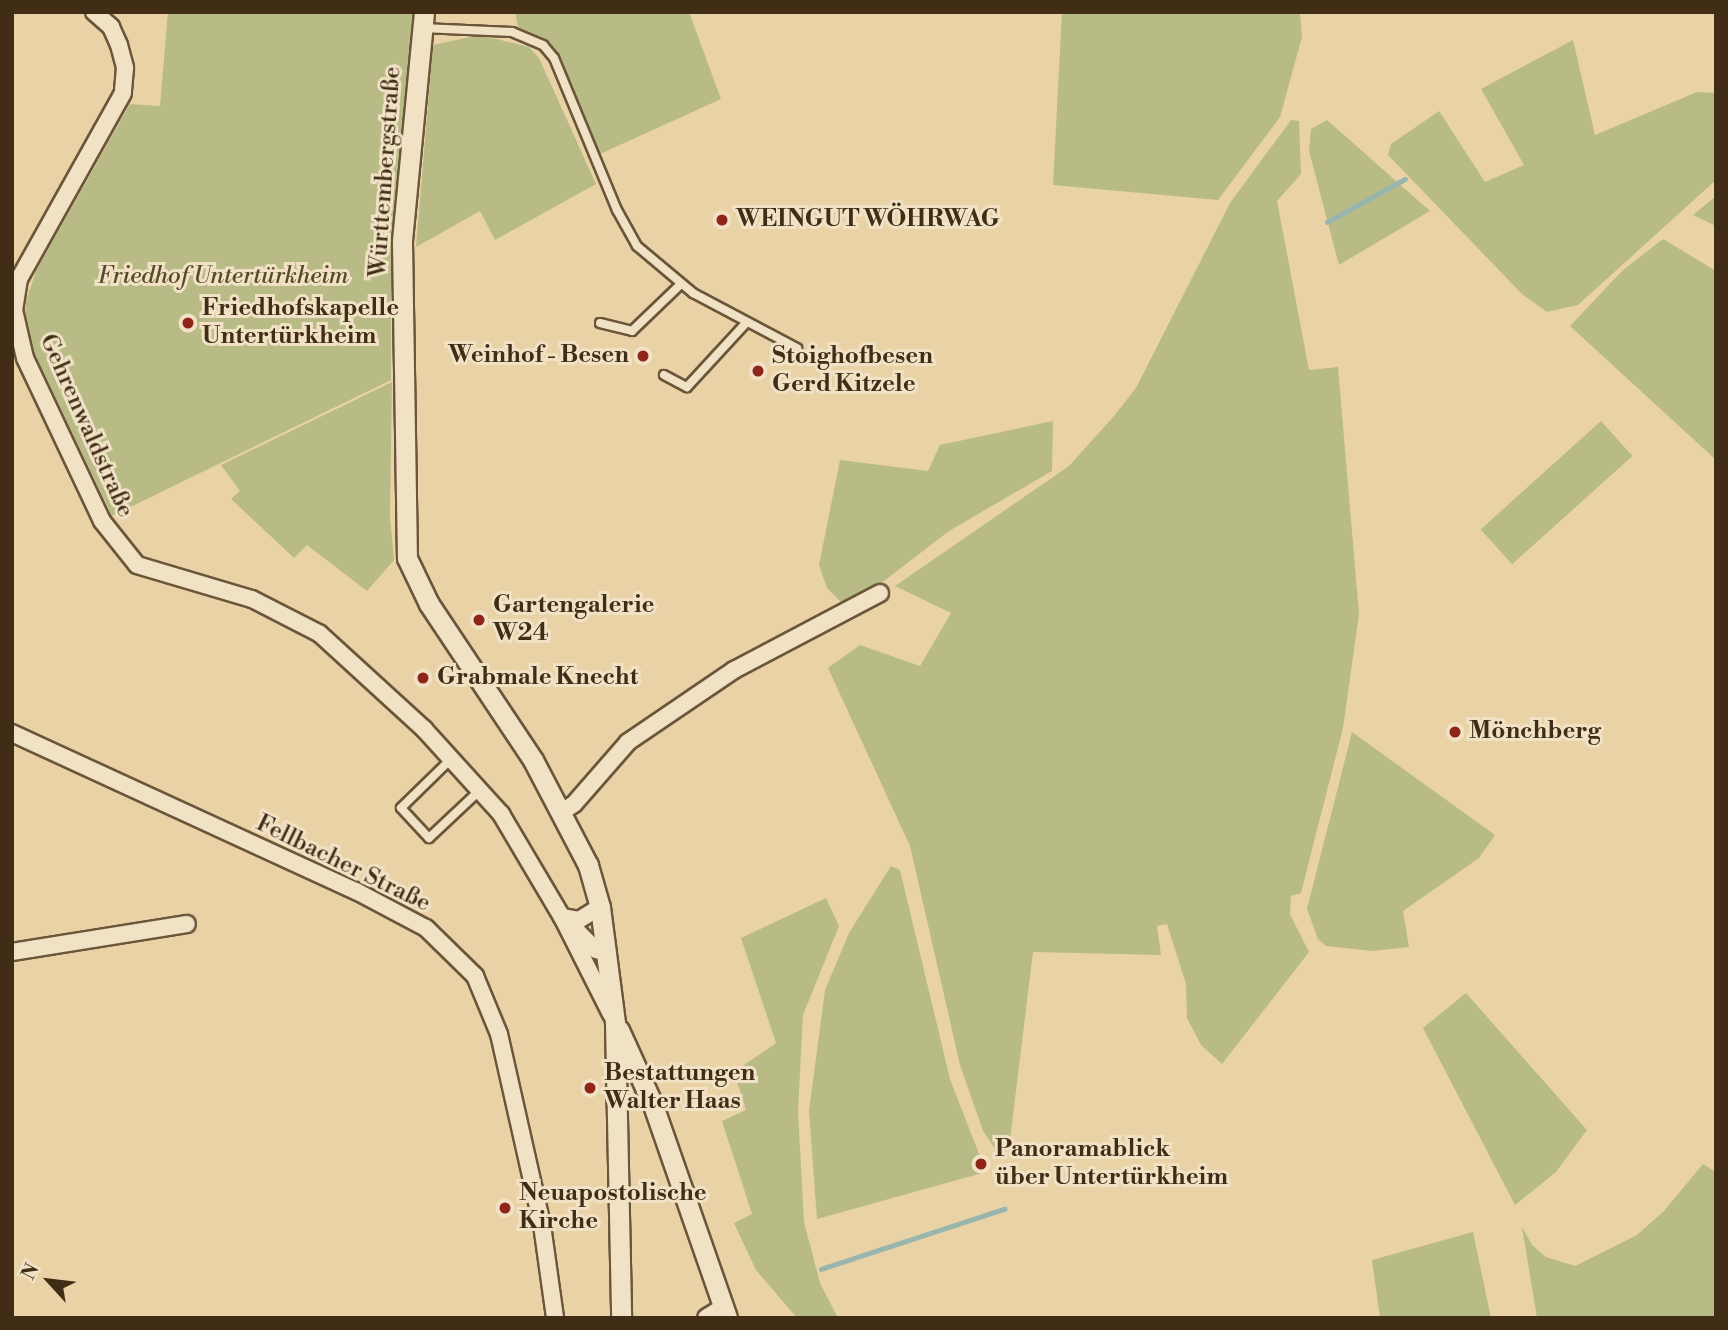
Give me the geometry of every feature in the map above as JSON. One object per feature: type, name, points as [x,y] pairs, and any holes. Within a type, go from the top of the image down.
[{"type":"street","points":[[16,277],[123,93],[125,68],[119,45],[110,27],[94,12]]},
{"type":"street","name":"Württembergstraße","points":[[423,20],[402,242],[407,558],[429,604],[486,686],[562,812],[588,865],[600,906],[615,1023]]},
{"type":"street","name":"Gehrenwaldstraße","points":[[16,277],[14,310],[25,358],[118,547],[146,569],[252,599],[320,634],[451,759],[501,814],[562,917],[615,1023]]},
{"type":"street","points":[[562,812],[574,804],[628,742],[734,670],[880,593]]},
{"type":"street","name":"Fellbacher Straße","points":[[12,733],[356,891],[426,928],[474,976],[499,1034],[542,1225],[555,1318]]},
{"type":"street","points":[[562,917],[579,920],[600,906]]},
{"type":"street","name":"Gehrenwaldstraße","points":[[562,917],[596,950],[608,953]]},
{"type":"street","points":[[12,952],[187,924]]},
{"type":"street","points":[[615,1023],[621,1318]]},
{"type":"street","points":[[615,1023],[653,1105],[719,1315]]},
{"type":"street","points":[[616,1105],[626,1097],[637,1095],[653,1105]]},
{"type":"lane","name":"Württembergstraße","points":[[423,20],[512,32],[543,45],[554,58],[617,210],[637,246],[681,284],[747,323],[797,348]]},
{"type":"lane","points":[[600,323],[632,331],[681,284]]},
{"type":"lane","points":[[664,375],[687,387],[747,323]]},
{"type":"lane","points":[[451,759],[401,808],[429,838],[479,790]]},
{"type":"green space","name":"Friedhof Untertürkheim","points":[[168,12],[413,12],[391,266],[391,380],[112,516],[24,331],[26,301],[36,271],[130,104],[160,106]]},
{"type":"green space","points":[[515,12],[689,12],[721,99],[600,154],[549,47],[518,27]]},
{"type":"green space","points":[[1062,12],[1300,12],[1302,37],[1280,117],[1218,200],[1053,185]]},
{"type":"green space","points":[[480,35],[529,47],[539,58],[596,184],[495,240],[480,211],[416,247],[433,45]]},
{"type":"green space","points":[[1573,40],[1595,135],[1697,92],[1716,93],[1716,180],[1578,305],[1547,312],[1522,294],[1388,155],[1391,144],[1439,111],[1485,182],[1524,165],[1481,89]]},
{"type":"green space","points":[[1291,120],[1299,121],[1301,174],[1277,201],[1309,370],[1338,367],[1359,614],[1343,728],[1301,893],[1291,896],[1290,914],[1309,952],[1222,1064],[1201,1045],[1187,1018],[1186,984],[1167,924],[1157,926],[1161,955],[1033,952],[1009,1148],[999,1155],[983,1131],[960,1065],[910,846],[828,668],[860,645],[920,666],[951,613],[895,586],[1069,466],[1114,416],[1136,388],[1230,203]]},
{"type":"green space","points":[[1327,120],[1430,211],[1339,265],[1309,151],[1311,129]]},
{"type":"green space","points":[[1716,196],[1716,226],[1693,215]]},
{"type":"green space","points":[[1663,239],[1716,271],[1716,460],[1570,326],[1623,270]]},
{"type":"green space","points":[[392,382],[390,516],[394,560],[367,591],[307,545],[294,558],[231,499],[240,491],[221,465]]},
{"type":"green space","points":[[1053,421],[1052,471],[949,531],[871,591],[844,605],[827,588],[819,565],[840,460],[928,471],[940,445]]},
{"type":"green space","points":[[1601,421],[1632,456],[1512,564],[1481,529]]},
{"type":"green space","points":[[1352,732],[1495,835],[1479,858],[1403,911],[1409,947],[1373,951],[1326,946],[1318,939],[1307,909]]},
{"type":"green space","points":[[891,866],[900,870],[950,1079],[986,1172],[817,1219],[809,1111],[825,990],[849,933]]},
{"type":"green space","points":[[826,898],[839,926],[803,1015],[798,1111],[804,1222],[820,1283],[838,1318],[797,1318],[756,1270],[734,1223],[752,1214],[722,1121],[746,1110],[734,1072],[776,1043],[741,938]]},
{"type":"green space","points":[[1466,993],[1587,1130],[1556,1172],[1515,1205],[1423,1028]]},
{"type":"green space","points":[[1703,1164],[1716,1172],[1716,1318],[1537,1318],[1522,1227],[1532,1245],[1546,1257],[1575,1266],[1637,1235],[1664,1211]]},
{"type":"green space","points":[[1473,1232],[1491,1318],[1380,1318],[1372,1260]]},
{"type":"waterway","points":[[1327,222],[1405,179]]},
{"type":"waterway","points":[[821,1269],[1004,1209]]},
{"type":"place","name":"WEINGUT WÖHRWAG","points":[[722,220]]},
{"type":"place","name":"Friedhofskapelle Untertürkheim","points":[[188,323]]},
{"type":"place","name":"Weinhof - Besen","points":[[643,356]]},
{"type":"place","name":"Stoighofbesen Gerd Kitzele","points":[[758,371]]},
{"type":"place","name":"Gartengalerie W24","points":[[479,620]]},
{"type":"place","name":"Grabmale Knecht","points":[[423,678]]},
{"type":"place","name":"Mönchberg","points":[[1455,732]]},
{"type":"place","name":"Bestattungen Walter Haas","points":[[590,1088]]},
{"type":"place","name":"Panoramablick über Untertürkheim","points":[[981,1164]]},
{"type":"place","name":"Neuapostolische Kirche","points":[[505,1208]]}]
